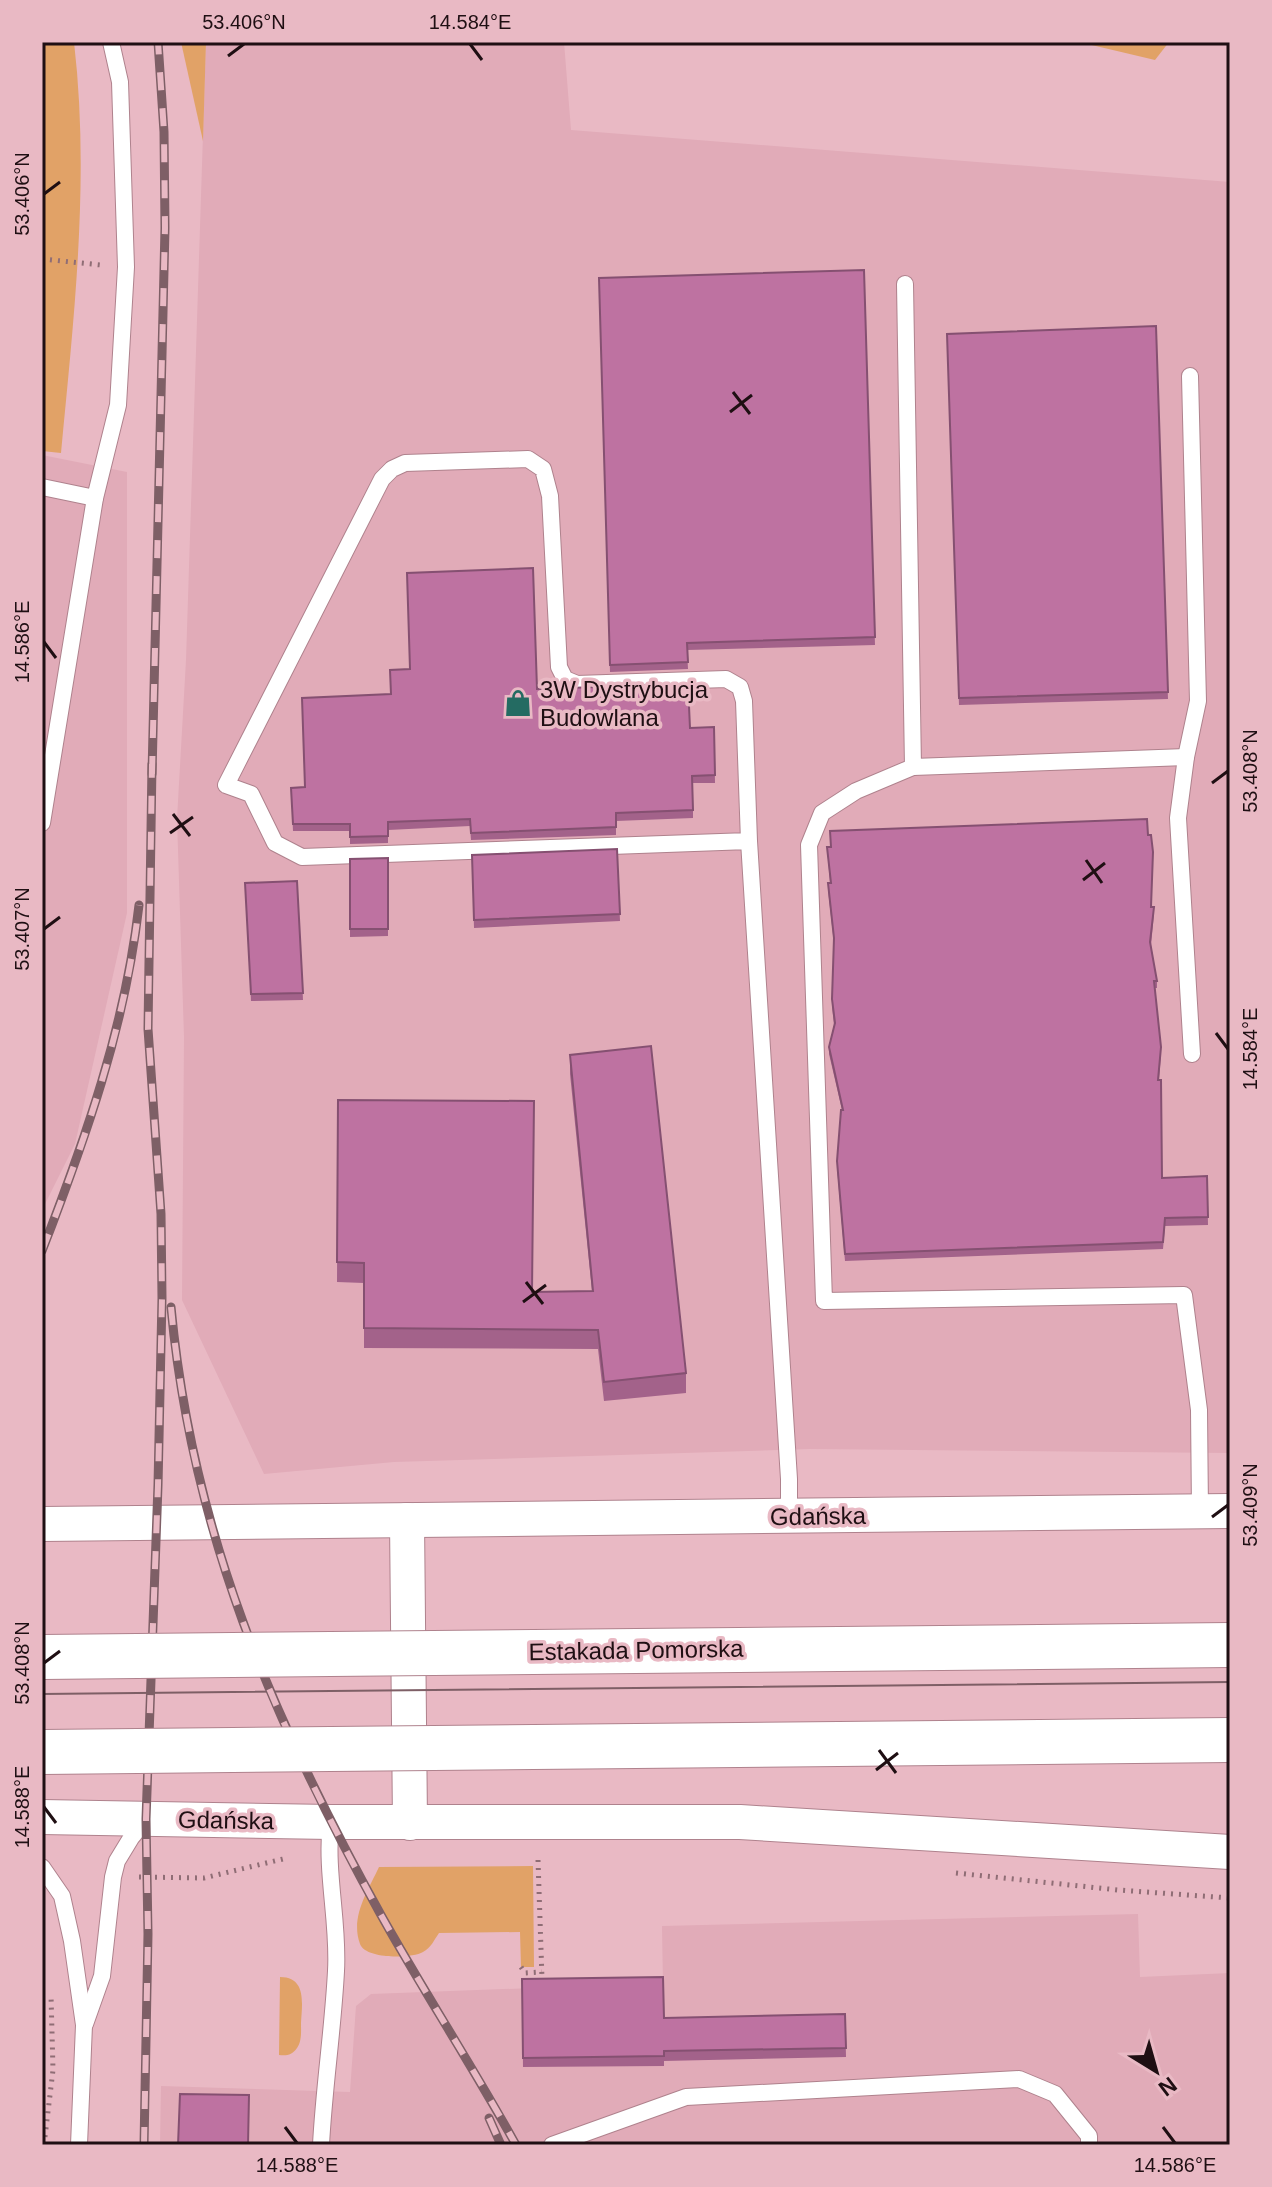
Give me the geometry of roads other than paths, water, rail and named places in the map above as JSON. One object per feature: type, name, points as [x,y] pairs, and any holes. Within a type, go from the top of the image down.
[{"type":"main road","name":"Estakada Pomorska","points":[[42,1657],[1230,1645]]},
{"type":"main road","points":[[42,1752],[1230,1740]]},
{"type":"street","name":"Gdańska","points":[[42,1524],[1215,1512]]},
{"type":"street","points":[[407,1520],[410,1823]]},
{"type":"street","name":"Gdańska","points":[[42,1817],[410,1823],[740,1822],[1230,1852]]},
{"type":"lane","points":[[42,823],[95,498],[118,405],[126,267],[120,82],[111,42]]},
{"type":"lane","points":[[905,284],[913,767]]},
{"type":"lane","points":[[1190,376],[1198,701],[1178,818],[1192,1054]]},
{"type":"lane","points":[[749,841],[302,857],[275,843],[251,794],[226,785],[382,479],[392,469],[405,463],[528,459],[543,469],[550,496],[559,667],[565,679],[577,684],[726,679],[740,687],[744,701],[749,841],[789,1516]]},
{"type":"lane","points":[[42,487],[95,498]]},
{"type":"lane","points":[[1186,757],[913,767],[856,791],[822,813],[809,845],[824,1301],[1184,1295],[1215,1512]]},
{"type":"lane","points":[[84,2025],[102,1976],[117,1861],[146,1819]]},
{"type":"lane","points":[[321,2145],[323,2091],[336,1969],[329,1858],[331,1822]]},
{"type":"lane","points":[[42,1867],[62,1896],[84,2025],[79,2145]]},
{"type":"lane","points":[[558,2144],[686,2097],[1019,2079],[1055,2094],[1089,2136],[1089,2145]]},
{"type":"tram line","points":[[42,1694],[1230,1682]]},
{"type":"railway","points":[[152,774],[165,228],[164,132],[158,42]]},
{"type":"railway","points":[[144,2145],[148,1934],[146,1819],[162,1298],[161,1214],[148,1029],[152,764]]},
{"type":"railway","points":[[42,1251],[102,1081],[124,995],[139,905]]},
{"type":"railway","points":[[171,1307],[197,1470],[218,1547],[272,1696],[305,1769],[381,1915],[516,2145]]},
{"type":"railway","points":[[489,2118],[501,2145]]},
{"type":"place","name":"3W Dystrybucja Budowlana","points":[[518,703]]}]
